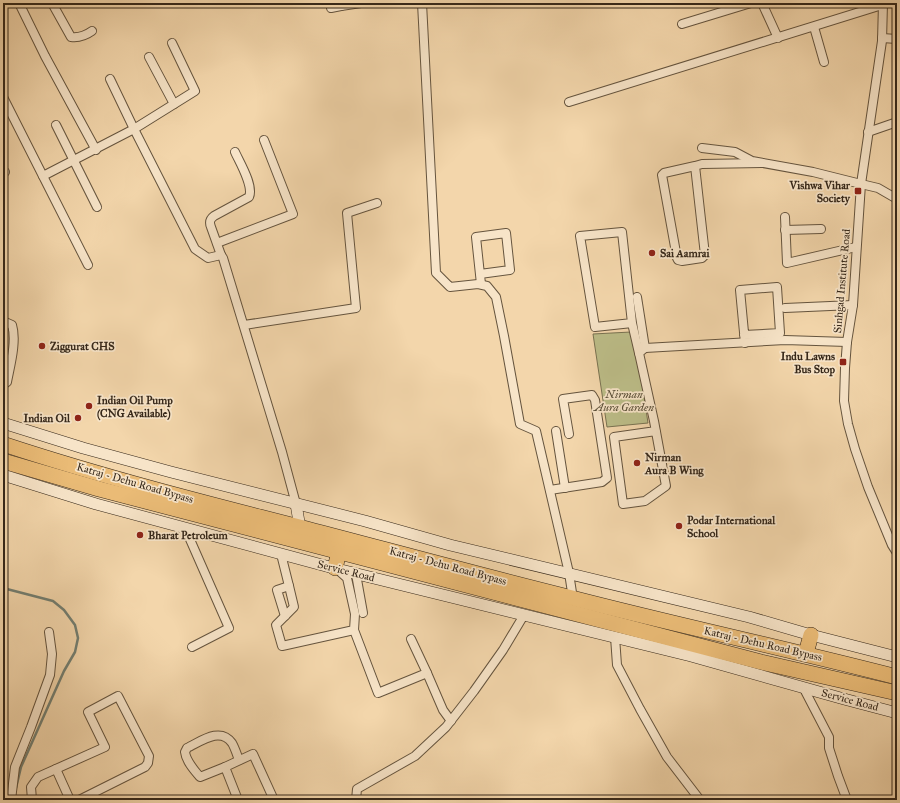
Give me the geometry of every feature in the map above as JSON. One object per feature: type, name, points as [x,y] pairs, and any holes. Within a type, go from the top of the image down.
[{"type":"highway","name":"Katraj - Dehu Road Bypass","points":[[3,444],[31,454],[181,497],[573,599],[897,677]]},
{"type":"highway","name":"Katraj - Dehu Road Bypass","points":[[3,461],[99,489],[761,662],[897,693]]},
{"type":"highway","points":[[336,569],[338,552]]},
{"type":"highway","points":[[806,654],[811,635]]},
{"type":"street","points":[[19,3],[45,56],[96,150]]},
{"type":"street","points":[[52,3],[71,37],[81,37],[92,31]]},
{"type":"street","points":[[330,8],[360,3]]},
{"type":"street","points":[[422,3],[436,273],[450,287],[481,284],[487,286],[496,297],[520,424],[536,430],[569,573],[573,599]]},
{"type":"street","points":[[682,24],[752,3]]},
{"type":"street","points":[[762,3],[778,38]]},
{"type":"street","points":[[569,102],[814,27],[883,4]]},
{"type":"street","name":"Sinhgad Institute Road","points":[[883,4],[882,38],[861,184],[853,305],[847,342],[844,401],[848,424],[868,487],[892,545],[897,553]]},
{"type":"street","points":[[814,27],[824,62]]},
{"type":"street","points":[[882,38],[897,39]]},
{"type":"street","points":[[43,176],[96,150],[134,129],[195,91],[172,43]]},
{"type":"street","points":[[149,57],[174,104]]},
{"type":"street","points":[[110,79],[195,249],[208,258],[221,255]]},
{"type":"street","points":[[3,97],[88,265]]},
{"type":"street","points":[[868,132],[897,122]]},
{"type":"street","points":[[56,125],[97,207]]},
{"type":"street","points":[[218,243],[292,214],[264,140]]},
{"type":"street","points":[[702,148],[735,152],[752,161],[813,172],[878,188],[897,199]]},
{"type":"street","points":[[234,152],[249,184],[251,193],[249,197],[214,216],[209,222],[223,258],[282,452],[296,504],[300,528]]},
{"type":"street","points":[[695,166],[705,255],[702,258],[682,261],[677,258],[662,175],[664,173],[702,164],[762,163]]},
{"type":"street","points":[[244,325],[356,308],[347,213],[377,203]]},
{"type":"street","points":[[785,217],[787,263],[856,247]]},
{"type":"street","points":[[785,230],[821,229]]},
{"type":"street","points":[[632,323],[595,327],[580,236],[622,232],[632,323],[642,350]]},
{"type":"street","points":[[480,274],[510,270],[506,233],[476,237],[481,284]]},
{"type":"street","points":[[642,350],[745,339],[780,332],[777,287],[740,290],[745,339]]},
{"type":"street","points":[[637,297],[642,350],[666,486],[645,501],[623,504],[614,437],[656,432]]},
{"type":"street","points":[[785,308],[853,305]]},
{"type":"street","points":[[3,321],[12,325],[14,329],[13,350],[7,382],[3,385]]},
{"type":"street","points":[[745,339],[847,342]]},
{"type":"street","points":[[550,490],[602,482],[607,478],[595,400],[592,395],[563,399],[570,434]]},
{"type":"street","points":[[3,423],[120,458],[450,545],[749,617],[811,635],[897,657]]},
{"type":"street","points":[[556,431],[565,488]]},
{"type":"street","name":"Service Road","points":[[3,475],[96,504],[336,569],[691,656],[897,713]]},
{"type":"street","points":[[184,528],[229,628],[192,647]]},
{"type":"street","points":[[281,554],[294,607],[276,625],[282,646],[354,630]]},
{"type":"street","points":[[336,569],[347,578],[355,614],[354,630],[378,693],[427,673]]},
{"type":"street","points":[[356,574],[362,613]]},
{"type":"street","points":[[285,616],[277,590],[289,586]]},
{"type":"street","points":[[356,800],[357,789],[415,756],[451,720],[504,650],[524,615]]},
{"type":"street","points":[[11,800],[15,767],[50,674],[52,654],[49,632]]},
{"type":"street","points":[[615,637],[617,665],[667,757],[700,800]]},
{"type":"street","points":[[411,639],[444,710],[451,720]]},
{"type":"street","points":[[802,687],[829,737],[829,748],[847,800]]},
{"type":"street","points":[[32,800],[31,787],[38,777],[105,747],[88,712],[118,696],[149,756],[148,763],[145,767],[79,800]]},
{"type":"street","points":[[239,760],[232,743],[222,736],[217,735],[210,736],[187,748],[185,752],[185,755],[200,777],[253,754],[274,800]]},
{"type":"street","points":[[225,767],[238,800]]},
{"type":"street","points":[[56,769],[70,800]]},
{"type":"green space","name":"Nirman Aura Garden","points":[[631,332],[641,377],[648,423],[607,427],[593,334]]},
{"type":"waterway","points":[[3,588],[53,601],[64,610],[75,625],[78,638],[75,652],[64,671],[21,767],[16,788]]},
{"type":"place","name":"Vishwa Vihar Society","points":[[858,191]]},
{"type":"place","name":"Sai Aamrai","points":[[652,253]]},
{"type":"place","name":"Ziggurat CHS","points":[[42,346]]},
{"type":"place","name":"Indu Lawns Bus Stop","points":[[843,362]]},
{"type":"place","name":"Indian Oil Pump (CNG Available)","points":[[89,406]]},
{"type":"place","name":"Indian Oil","points":[[78,418]]},
{"type":"place","name":"Nirman Aura B Wing","points":[[637,463]]},
{"type":"place","name":"Podar International School","points":[[679,526]]},
{"type":"place","name":"Bharat Petroleum","points":[[140,535]]}]
